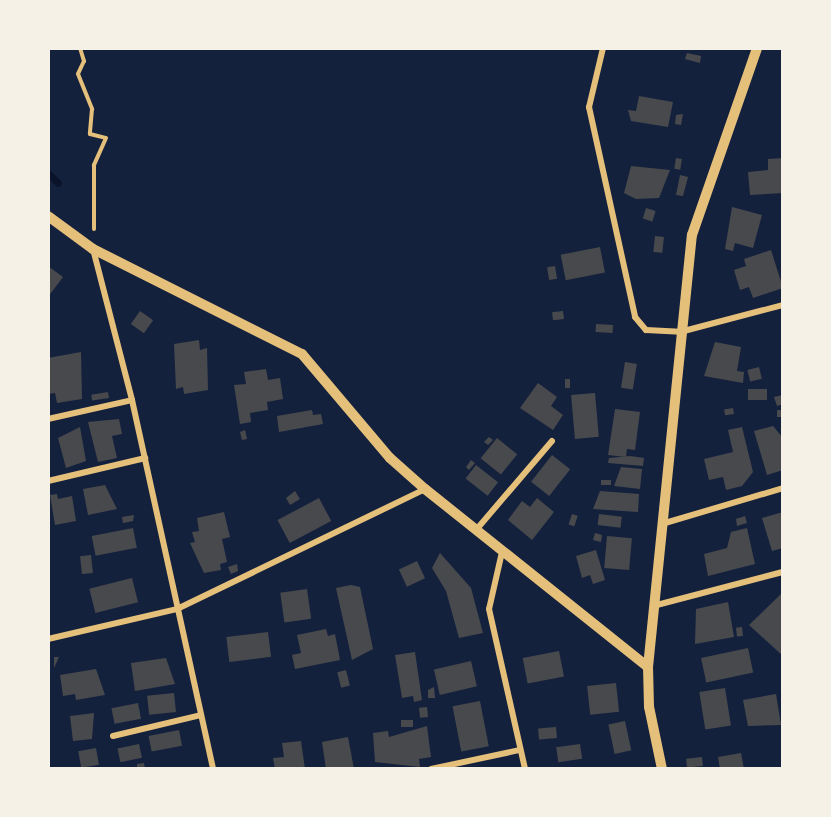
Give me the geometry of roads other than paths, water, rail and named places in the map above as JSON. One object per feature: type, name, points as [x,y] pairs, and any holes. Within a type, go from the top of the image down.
[{"type":"street","points":[[603,48],[589,108],[624,290],[646,330],[681,332],[783,305]]},
{"type":"street","points":[[662,769],[649,707],[648,667],[692,235],[757,48]]},
{"type":"street","points":[[48,216],[93,249],[302,354],[390,458],[502,552],[648,667]]},
{"type":"street","points":[[93,249],[132,400],[213,769]]},
{"type":"street","points":[[48,419],[132,400]]},
{"type":"street","points":[[476,530],[552,441]]},
{"type":"street","points":[[48,481],[145,458]]},
{"type":"street","points":[[664,523],[783,488]]},
{"type":"street","points":[[48,639],[177,609],[425,489]]},
{"type":"street","points":[[502,552],[489,609],[525,769]]},
{"type":"street","points":[[653,606],[783,572]]},
{"type":"street","points":[[113,736],[201,715]]},
{"type":"street","points":[[431,769],[520,750]]},
{"type":"waterway","points":[[48,173],[58,183]]}]
